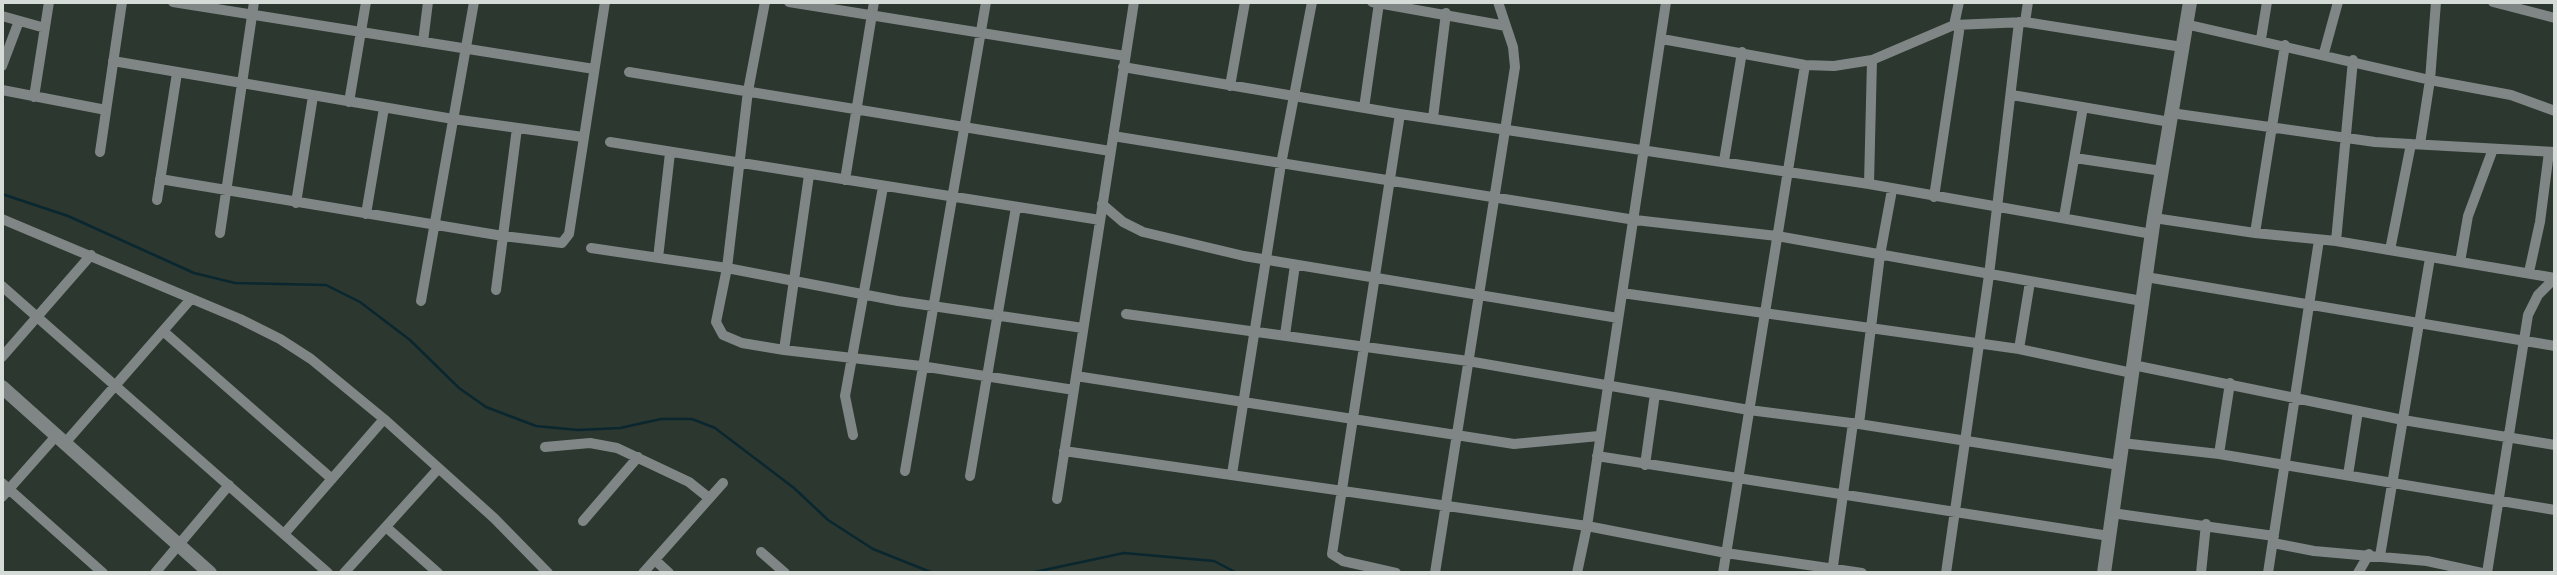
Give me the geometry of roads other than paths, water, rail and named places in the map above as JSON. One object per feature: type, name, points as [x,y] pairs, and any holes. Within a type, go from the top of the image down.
[{"type":"street","points":[[34,97],[49,2]]},
{"type":"street","points":[[100,152],[122,2]]},
{"type":"street","points":[[173,2],[594,69]]},
{"type":"street","points":[[220,233],[239,85],[254,2]]},
{"type":"street","points":[[349,102],[366,2]]},
{"type":"street","points":[[423,42],[428,2]]},
{"type":"street","points":[[421,301],[474,2]]},
{"type":"street","points":[[160,179],[503,236],[562,243],[566,240],[605,2]]},
{"type":"street","points":[[765,2],[748,91],[727,268],[716,322],[718,329],[728,338],[742,344],[921,366],[1074,390]]},
{"type":"street","points":[[789,2],[1124,61],[1230,86],[1293,97],[1724,161],[2152,234]]},
{"type":"street","points":[[845,180],[874,2]]},
{"type":"street","points":[[905,471],[921,366],[986,2]]},
{"type":"street","points":[[1057,499],[1134,2]]},
{"type":"street","points":[[1230,86],[1245,2]]},
{"type":"street","points":[[1232,474],[1281,164],[1312,2]]},
{"type":"street","points":[[1364,108],[1375,2],[1506,26]]},
{"type":"street","points":[[1434,573],[1497,197],[1515,67],[1498,2]]},
{"type":"street","points":[[1577,573],[1587,526],[1635,220],[1666,2]]},
{"type":"street","points":[[1934,197],[1959,2]]},
{"type":"street","points":[[1946,573],[2022,22],[2028,2]]},
{"type":"street","points":[[2104,573],[2154,218],[2189,2]]},
{"type":"street","points":[[2261,39],[2267,2]]},
{"type":"street","points":[[2324,53],[2338,2]]},
{"type":"street","points":[[2390,250],[2430,80],[2436,2]]},
{"type":"street","points":[[2493,2],[2555,18]]},
{"type":"street","points":[[1433,118],[1446,13]]},
{"type":"street","points":[[2,16],[45,27]]},
{"type":"street","points":[[2,66],[19,20]]},
{"type":"street","points":[[1662,39],[1805,65],[1834,66],[1872,60],[1957,25],[2022,22],[2182,47]]},
{"type":"street","points":[[2185,23],[2324,53],[2430,80],[2511,95],[2555,111]]},
{"type":"street","points":[[2255,233],[2285,45]]},
{"type":"street","points":[[1724,161],[1742,52]]},
{"type":"street","points":[[1868,184],[1872,60]]},
{"type":"street","points":[[2336,241],[2353,60]]},
{"type":"street","points":[[113,61],[239,85],[453,120],[583,137]]},
{"type":"street","points":[[1723,573],[1805,65]]},
{"type":"street","points":[[629,72],[1110,151]]},
{"type":"street","points":[[157,200],[177,73]]},
{"type":"street","points":[[2,90],[106,110]]},
{"type":"street","points":[[2012,95],[2083,107],[2271,130],[2415,144],[2552,152],[2529,272]]},
{"type":"street","points":[[296,203],[313,96]]},
{"type":"street","points":[[2064,217],[2083,107]]},
{"type":"street","points":[[366,214],[384,108]]},
{"type":"street","points":[[1396,573],[1343,561],[1332,554],[1400,114]]},
{"type":"street","points":[[496,290],[517,128]]},
{"type":"street","points":[[1113,136],[1635,220],[1777,236],[2142,301]]},
{"type":"street","points":[[610,142],[1100,219]]},
{"type":"street","points":[[2460,262],[2468,216],[2493,149]]},
{"type":"street","points":[[657,258],[670,153]]},
{"type":"street","points":[[2075,158],[2162,171]]},
{"type":"street","points":[[784,350],[810,174]]},
{"type":"street","points":[[853,435],[845,396],[883,187]]},
{"type":"street","points":[[1833,571],[1892,190]]},
{"type":"street","points":[[1102,204],[1123,222],[1143,232],[1265,260],[1375,280],[1480,293],[1618,318]]},
{"type":"street","points":[[970,476],[1016,207]]},
{"type":"street","points":[[2154,218],[2255,233],[2336,241],[2555,278]]},
{"type":"street","points":[[2,219],[240,319],[280,339],[311,359],[384,419],[522,545],[544,572]]},
{"type":"street","points":[[2268,573],[2319,240]]},
{"type":"street","points":[[591,248],[727,268],[862,295],[1083,328]]},
{"type":"street","points":[[2,358],[91,255]]},
{"type":"street","points":[[2358,573],[2375,555],[2392,482],[2421,324],[2430,257]]},
{"type":"street","points":[[1285,335],[1295,265]]},
{"type":"street","points":[[2146,278],[2555,346]]},
{"type":"street","points":[[2112,513],[2206,524],[2273,539],[2305,550],[2427,561],[2485,573],[2528,315],[2538,295],[2555,278]]},
{"type":"street","points":[[2019,349],[2030,282]]},
{"type":"street","points":[[2,286],[328,573]]},
{"type":"street","points":[[1622,293],[2019,349],[2230,383],[2403,420],[2555,445]]},
{"type":"street","points":[[103,573],[4,490],[115,386],[190,300]]},
{"type":"street","points":[[1126,314],[1468,361],[1749,410],[1856,423],[2119,465]]},
{"type":"street","points":[[163,331],[332,478]]},
{"type":"street","points":[[1076,376],[1514,444],[1600,436]]},
{"type":"street","points":[[2219,454],[2230,383]]},
{"type":"street","points":[[2,387],[210,573]]},
{"type":"street","points":[[1645,465],[1655,394]]},
{"type":"street","points":[[2348,475],[2358,411]]},
{"type":"street","points":[[284,534],[384,419]]},
{"type":"street","points":[[545,447],[590,443],[638,457],[689,482],[709,498]]},
{"type":"street","points":[[2122,443],[2219,454],[2555,510]]},
{"type":"street","points":[[1064,451],[1587,526],[1726,553],[1833,571],[1862,573]]},
{"type":"street","points":[[1597,456],[2109,536]]},
{"type":"street","points":[[583,522],[638,457]]},
{"type":"street","points":[[344,573],[438,469]]},
{"type":"street","points":[[643,573],[723,483]]},
{"type":"street","points":[[155,573],[229,485]]},
{"type":"street","points":[[2201,573],[2206,524]]},
{"type":"street","points":[[387,527],[438,573]]},
{"type":"street","points":[[761,552],[785,573]]},
{"type":"street","points":[[655,560],[669,573]]},
{"type":"street","points":[[2424,573],[2427,561]]},
{"type":"waterway","points":[[2,194],[68,216],[194,273],[235,283],[326,285],[360,302],[410,340],[459,388],[486,407],[536,426],[578,430],[620,428],[661,419],[692,419],[715,428],[794,488],[828,520],[873,549],[933,573]]},
{"type":"waterway","points":[[1030,573],[1124,553],[1214,561],[1237,573]]}]
